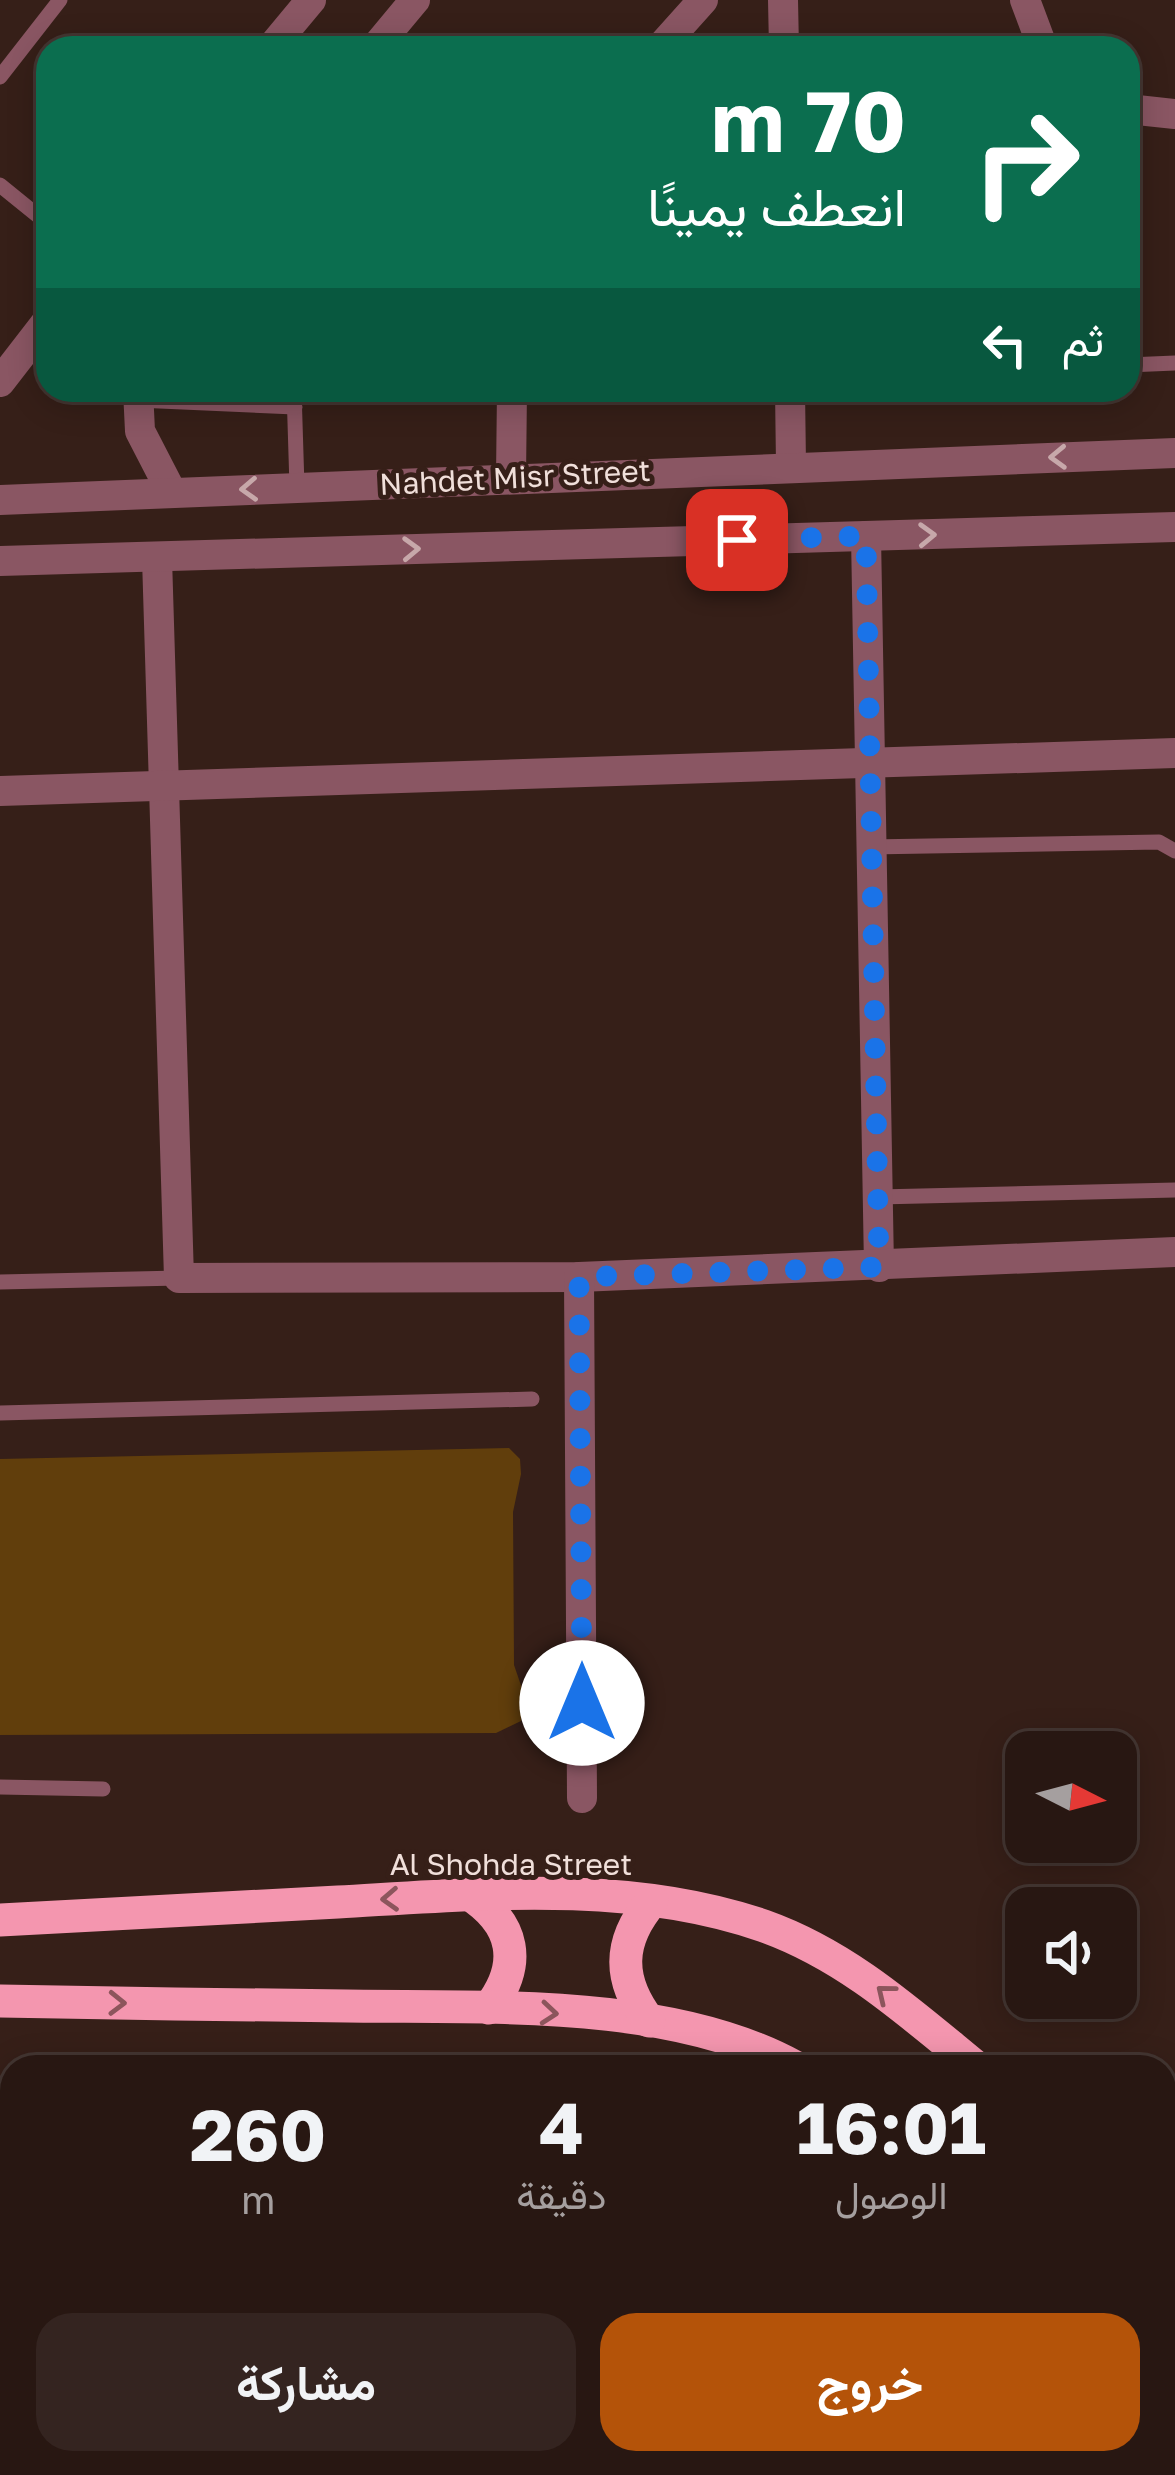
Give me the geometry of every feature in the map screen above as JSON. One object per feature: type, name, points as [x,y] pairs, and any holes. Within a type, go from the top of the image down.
[{"type":"highway","name":"Al Shohda Street","points":[[0,1920],[469,1894],[652,1901],[748,1921],[820,1951],[870,1981],[961,2055]]},
{"type":"highway","points":[[469,1894],[492,1909],[508,1932],[513,1959],[506,1986],[489,2008]]},
{"type":"highway","points":[[649,2021],[632,2000],[624,1974],[625,1947],[634,1922],[652,1901]]},
{"type":"highway","points":[[0,2001],[489,2008],[649,2021],[712,2033],[766,2055]]},
{"type":"street","points":[[385,36],[415,0]]},
{"type":"street","points":[[671,36],[703,0]]},
{"type":"street","points":[[783,0],[784,36]]},
{"type":"street","points":[[1025,0],[1038,36]]},
{"type":"street","points":[[280,36],[307,2]]},
{"type":"street","points":[[1140,111],[1175,114]]},
{"type":"street","points":[[0,382],[36,336]]},
{"type":"street","points":[[138,402],[140,431],[172,493]]},
{"type":"street","points":[[512,402],[512,477]]},
{"type":"street","points":[[790,402],[791,465]]},
{"type":"street","name":"Nahdet Misr Street","points":[[0,500],[1175,453]]},
{"type":"street","points":[[0,561],[1175,527]]},
{"type":"street","points":[[866,536],[879,1267]]},
{"type":"street","points":[[157,558],[178,1278],[579,1277],[1175,1252]]},
{"type":"street","points":[[0,791],[1175,753]]},
{"type":"street","points":[[579,1277],[582,1798]]},
{"type":"lane","points":[[0,77],[60,0]]},
{"type":"lane","points":[[0,185],[36,214]]},
{"type":"lane","points":[[1140,364],[1175,363]]},
{"type":"lane","points":[[295,402],[297,487]]},
{"type":"lane","points":[[869,847],[1160,842],[1175,851]]},
{"type":"lane","points":[[878,1197],[1175,1190]]},
{"type":"lane","points":[[0,1282],[178,1278]]},
{"type":"lane","points":[[0,1413],[532,1399]]},
{"type":"lane","points":[[0,1787],[104,1789]]},
{"type":"building","points":[[509,1448],[520,1459],[521,1474],[513,1512],[514,1665],[525,1697],[521,1721],[496,1733],[0,1735],[0,1459]]},
{"type":"route","points":[[582,1703],[579,1277],[879,1267],[866,536],[737,540]]}]
